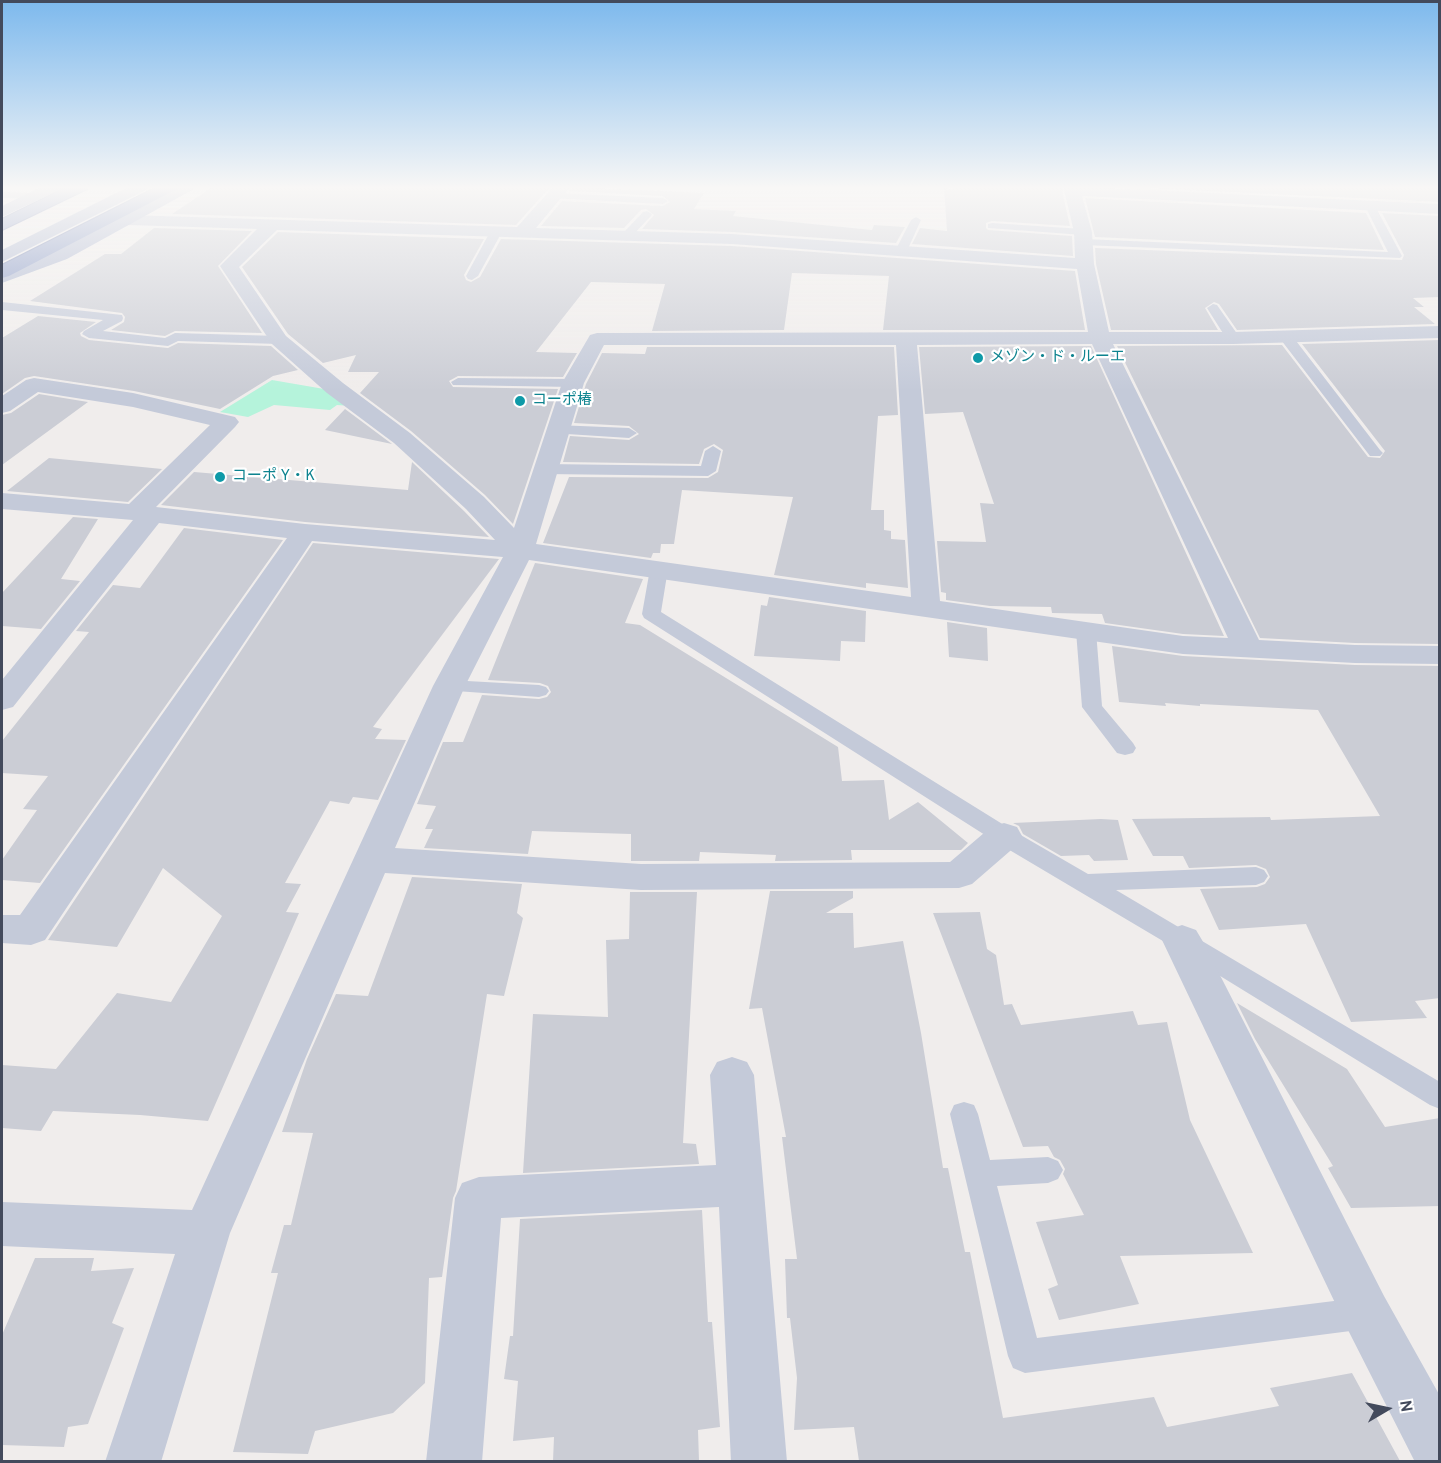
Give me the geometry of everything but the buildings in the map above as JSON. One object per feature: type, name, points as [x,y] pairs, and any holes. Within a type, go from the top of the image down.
[{"type":"highway","points":[[2,272],[37,254]]},
{"type":"main road","points":[[2,277],[61,255]]},
{"type":"main road","points":[[2,285],[61,255]]},
{"type":"street","points":[[241,254],[229,266],[279,340],[335,388],[410,445],[476,503],[520,550]]},
{"type":"street","points":[[1085,254],[1100,339],[1248,648]]},
{"type":"street","points":[[133,1461],[206,1233],[449,686],[520,550],[556,430],[573,384],[597,339],[1233,338],[1440,332]]},
{"type":"street","points":[[906,339],[926,607]]},
{"type":"street","points":[[2,406],[34,385],[133,400],[227,422],[144,513],[2,700]]},
{"type":"street","points":[[2,501],[144,513],[305,532],[520,550],[1184,645],[1355,654],[1440,655]]},
{"type":"street","points":[[2,928],[31,930],[305,532]]},
{"type":"street","points":[[371,859],[641,877],[959,875],[1004,836]]},
{"type":"street","points":[[1182,940],[1366,1313],[1440,1452]]},
{"type":"street","points":[[732,1075],[759,1461]]},
{"type":"street","points":[[454,1461],[479,1198],[741,1185]]},
{"type":"street","points":[[2,1224],[206,1233]]},
{"type":"lane","points":[[472,276],[484,254]]},
{"type":"lane","points":[[1342,254],[1396,256],[1395,254]]},
{"type":"lane","points":[[2,306],[117,318],[89,334],[168,342],[175,337],[279,340]]},
{"type":"lane","points":[[1213,308],[1233,338]]},
{"type":"lane","points":[[1285,336],[1375,453]]},
{"type":"lane","points":[[458,382],[573,384]]},
{"type":"lane","points":[[556,430],[629,433]]},
{"type":"lane","points":[[545,469],[708,471],[712,451]]},
{"type":"lane","points":[[659,569],[651,614],[1004,836],[1182,940],[1440,1097]]},
{"type":"lane","points":[[1086,631],[1092,707],[1125,748]]},
{"type":"lane","points":[[449,686],[539,690]]},
{"type":"lane","points":[[1086,884],[1256,876]]},
{"type":"lane","points":[[964,1114],[1025,1356],[1366,1313]]},
{"type":"lane","points":[[980,1174],[1048,1170]]},
{"type":"green space","points":[[272,380],[330,390],[352,406],[337,405],[330,410],[274,405],[248,417],[220,412]]},
{"type":"place","name":"メゾン・ド・ルーエ","points":[[978,358]]},
{"type":"place","name":"コーポ椿","points":[[520,401]]},
{"type":"place","name":"コーポ Y・K","points":[[220,477]]}]
